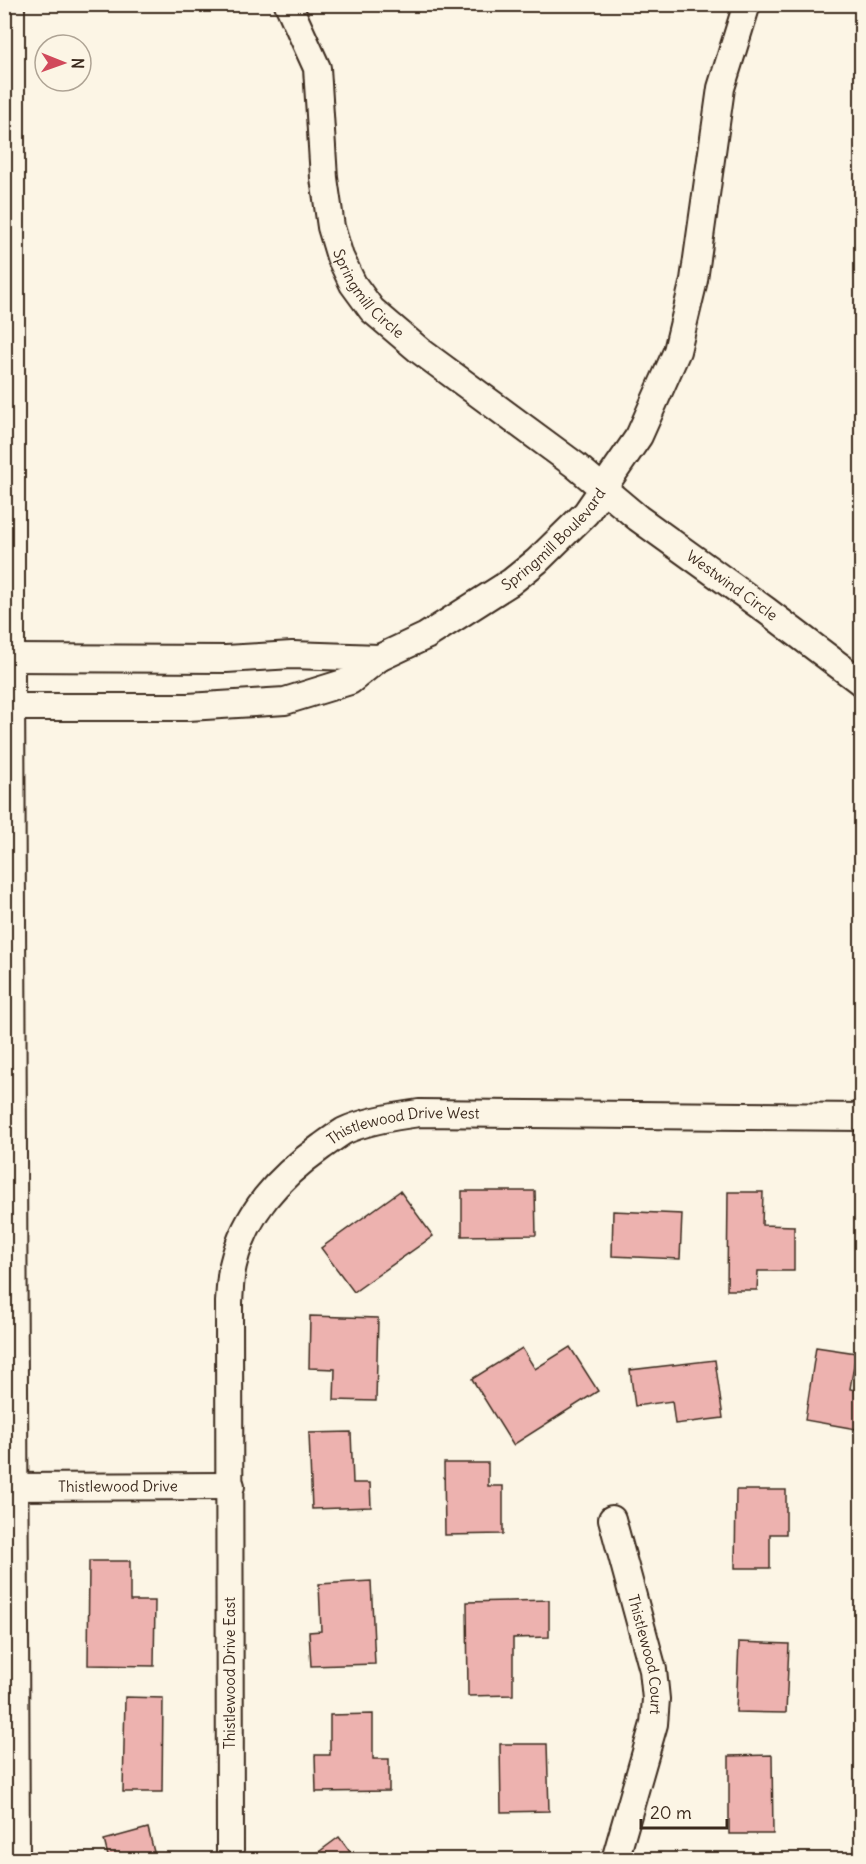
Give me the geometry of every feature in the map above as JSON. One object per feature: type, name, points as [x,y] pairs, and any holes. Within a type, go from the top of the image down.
[{"type":"street","points":[[8,4],[6,86],[8,1487],[13,1860]]},
{"type":"street","name":"Springmill Circle","points":[[288,4],[317,68],[324,178],[331,227],[340,257],[353,284],[372,310],[419,350],[603,488]]},
{"type":"street","name":"Springmill Boulevard","points":[[8,658],[226,659],[292,655],[379,658],[426,636],[511,582],[537,561],[586,513],[639,436],[677,351],[694,280],[721,88],[747,4]]},
{"type":"street","name":"Westwind Circle","points":[[603,488],[638,518],[767,611],[861,683]]},
{"type":"street","points":[[8,707],[188,707],[285,701],[350,681],[379,658]]},
{"type":"street","name":"Thistlewood Drive West","points":[[231,1486],[229,1302],[233,1266],[245,1229],[260,1204],[278,1181],[301,1161],[344,1131],[392,1116],[419,1113],[861,1117]]},
{"type":"street","name":"Thistlewood Drive","points":[[8,1487],[231,1486]]},
{"type":"street","name":"Thistlewood Drive East","points":[[231,1486],[230,1852],[232,1860]]},
{"type":"street","name":"Thistlewood Court","points":[[612,1520],[653,1670],[656,1699],[654,1724],[615,1860]]},
{"type":"building","points":[[400,1191],[433,1236],[354,1292],[321,1248]]},
{"type":"building","points":[[462,1191],[535,1191],[536,1235],[462,1236]]},
{"type":"building","points":[[728,1192],[763,1192],[762,1225],[794,1226],[794,1271],[758,1271],[757,1290],[727,1290]]},
{"type":"building","points":[[613,1211],[682,1214],[680,1259],[612,1256]]},
{"type":"building","points":[[310,1316],[378,1318],[376,1401],[334,1400],[335,1369],[309,1368]]},
{"type":"building","points":[[570,1347],[598,1391],[513,1445],[472,1379],[522,1348],[535,1369]]},
{"type":"building","points":[[816,1347],[856,1353],[850,1389],[862,1391],[862,1430],[805,1420]]},
{"type":"building","points":[[715,1360],[723,1418],[675,1424],[672,1401],[635,1406],[630,1370]]},
{"type":"building","points":[[351,1432],[353,1483],[370,1483],[371,1507],[312,1509],[309,1433]]},
{"type":"building","points":[[444,1463],[488,1463],[488,1486],[503,1486],[503,1534],[445,1535]]},
{"type":"building","points":[[736,1490],[786,1490],[786,1534],[770,1534],[770,1568],[735,1568]]},
{"type":"building","points":[[89,1561],[130,1561],[130,1601],[155,1601],[154,1666],[88,1665]]},
{"type":"building","points":[[371,1581],[375,1664],[311,1666],[309,1632],[321,1631],[319,1584]]},
{"type":"building","points":[[549,1600],[549,1637],[513,1638],[513,1695],[468,1696],[467,1602]]},
{"type":"building","points":[[739,1642],[789,1644],[786,1713],[736,1712]]},
{"type":"building","points":[[125,1697],[163,1698],[162,1792],[123,1792]]},
{"type":"building","points":[[373,1714],[373,1759],[389,1759],[389,1791],[316,1792],[315,1755],[330,1755],[330,1715]]},
{"type":"building","points":[[500,1744],[547,1744],[549,1811],[501,1812]]},
{"type":"building","points":[[772,1755],[773,1834],[729,1834],[729,1756]]},
{"type":"building","points":[[148,1828],[156,1860],[109,1860],[104,1840]]},
{"type":"building","points":[[339,1837],[356,1860],[308,1860]]}]
